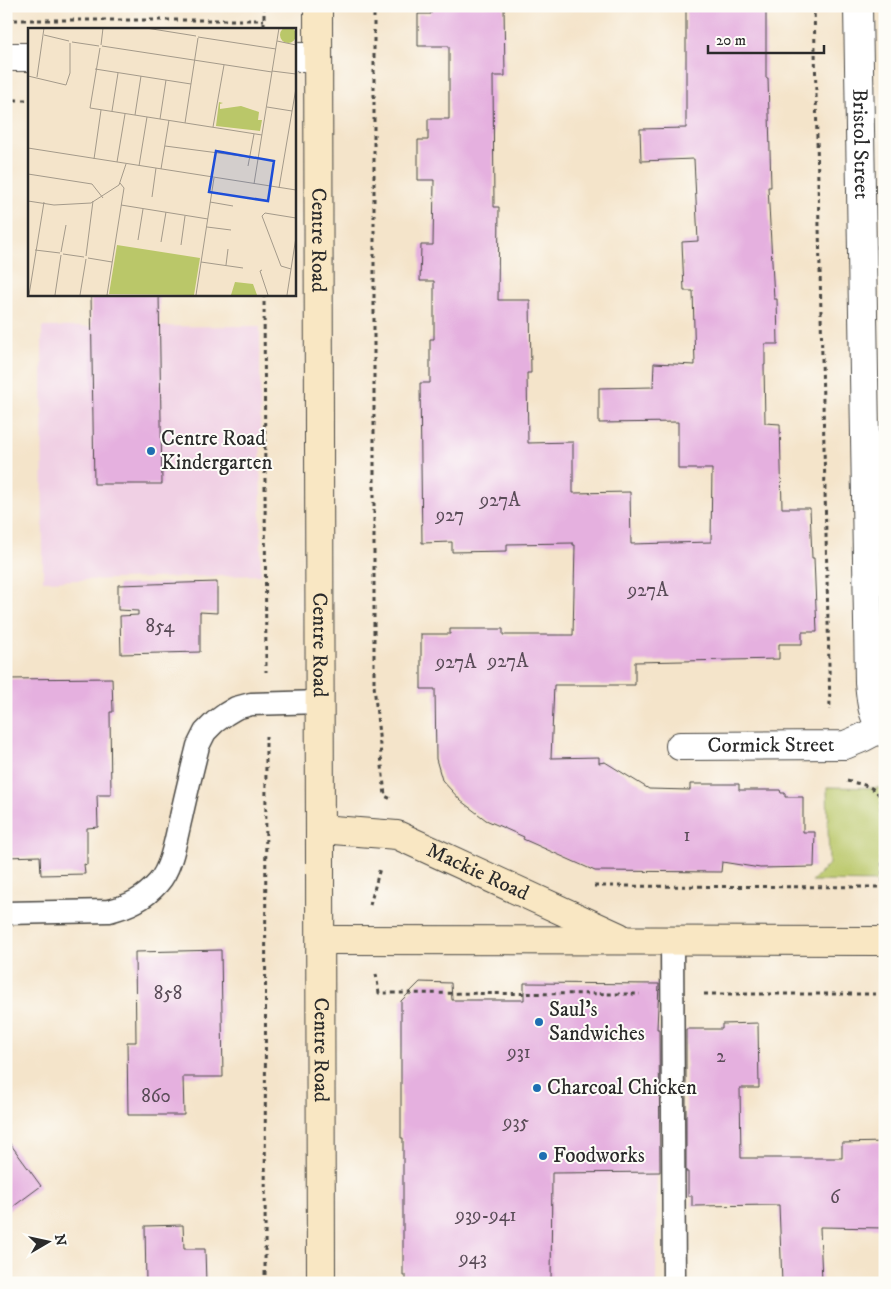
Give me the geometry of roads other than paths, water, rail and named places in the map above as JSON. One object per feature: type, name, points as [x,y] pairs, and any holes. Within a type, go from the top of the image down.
[{"type":"main road","name":"Centre Road","points":[[318,6],[306,57],[319,540],[321,702],[321,1283]]},
{"type":"main road","name":"Mackie Road","points":[[320,829],[398,835],[628,941]]},
{"type":"main road","name":"Mackie Road","points":[[321,940],[885,942]]},
{"type":"street","name":"Bristol Street","points":[[858,6],[869,682],[875,720],[883,731]]},
{"type":"street","points":[[6,57],[28,57]]},
{"type":"street","name":"Cormick Street","points":[[680,746],[845,745],[883,731]]},
{"type":"lane","points":[[6,913],[109,911],[125,907],[138,900],[160,882],[168,866],[198,746],[205,732],[220,718],[236,708],[251,704],[321,702]]},
{"type":"lane","points":[[672,942],[674,1283]]},
{"type":"place","name":"Centre Road Kindergarten","points":[[151,451]]},
{"type":"place","name":"Saul's Sandwiches","points":[[539,1022]]},
{"type":"place","name":"Charcoal Chicken","points":[[537,1088]]},
{"type":"place","name":"Foodworks","points":[[543,1156]]}]
